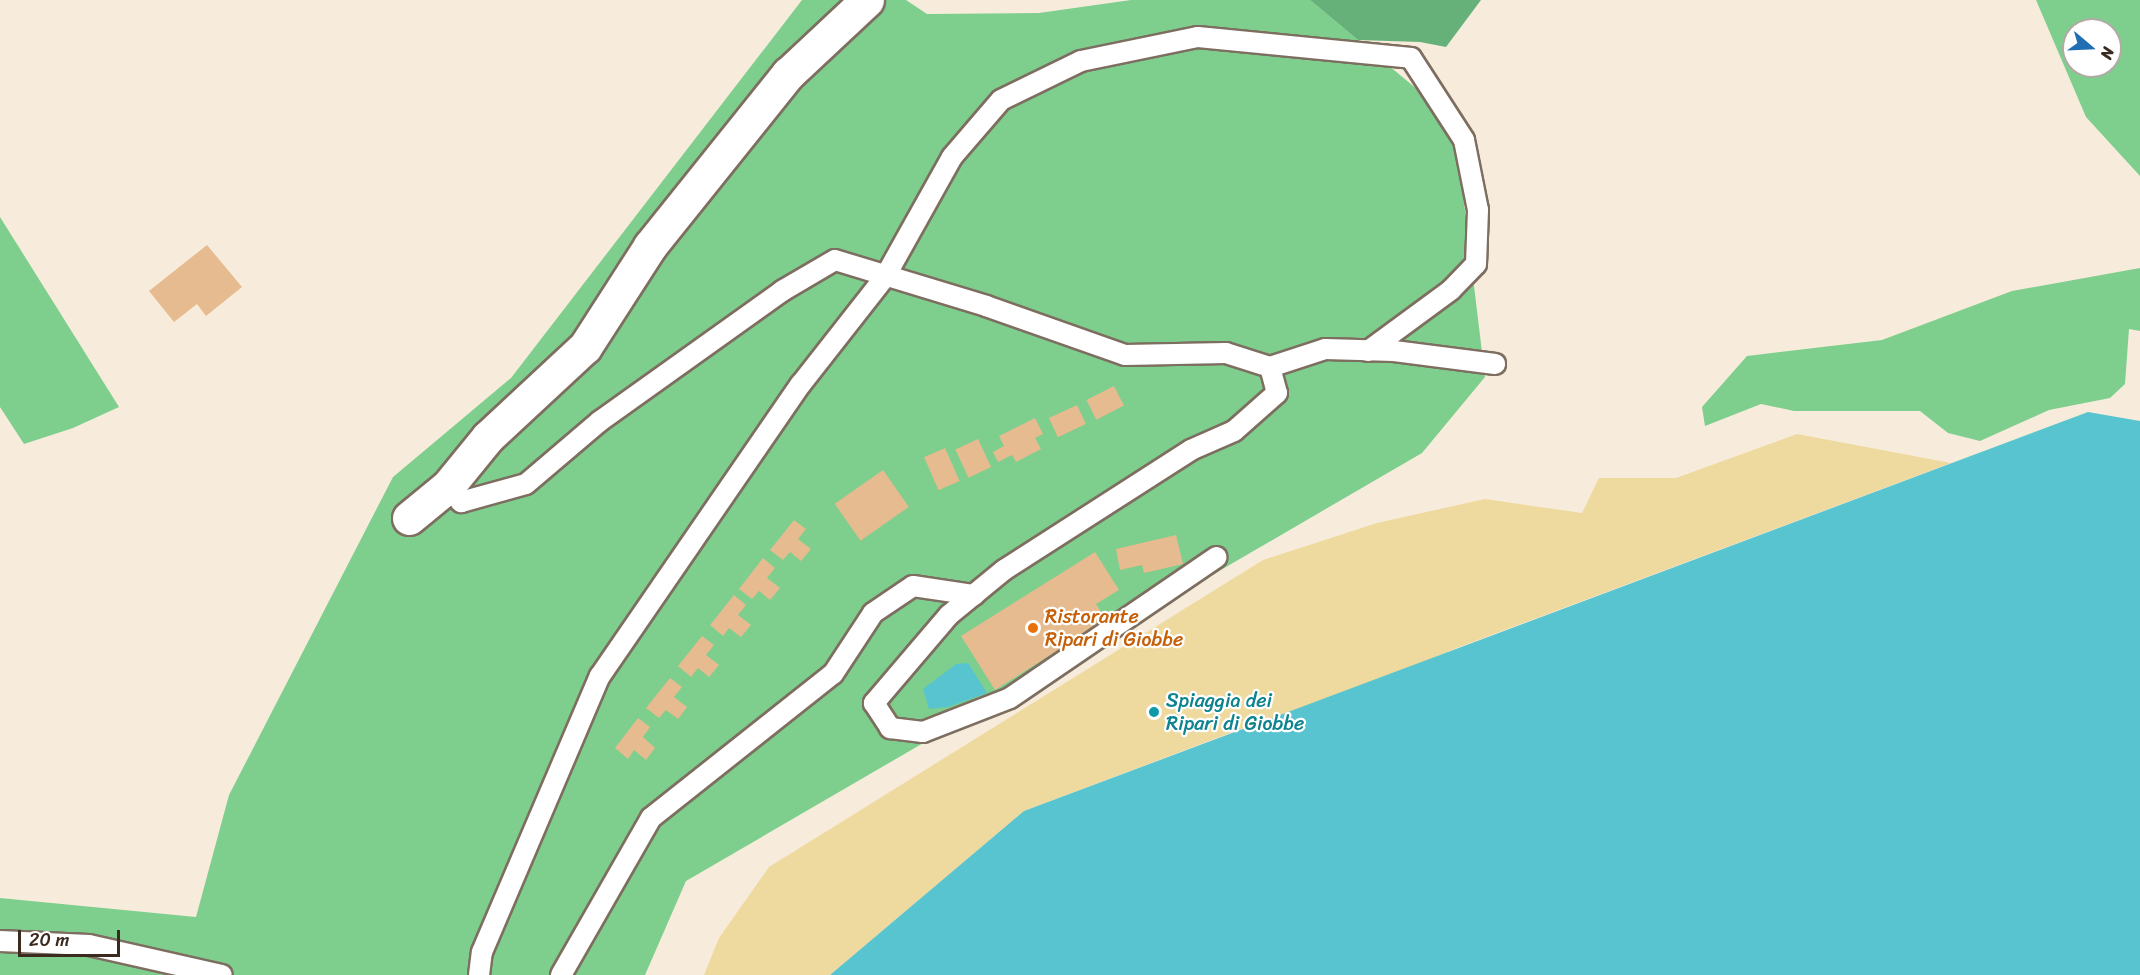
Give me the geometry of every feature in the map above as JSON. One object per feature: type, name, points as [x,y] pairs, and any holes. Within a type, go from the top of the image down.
[{"type":"street","points":[[409,518],[448,486],[488,437],[585,346],[651,246],[788,74],[867,0]]},
{"type":"lane","points":[[479,975],[482,952],[600,676],[801,384],[885,277],[952,158],[1001,100],[1081,61],[1198,37],[1411,58],[1464,140],[1478,210],[1476,264],[1451,290],[1368,351]]},
{"type":"lane","points":[[448,486],[461,502],[526,484],[600,421],[782,291],[835,261],[986,306],[1125,355],[1226,353],[1270,367],[1325,349],[1495,364]]},
{"type":"lane","points":[[1217,557],[1010,698],[923,732],[890,728],[874,703],[949,615],[1004,570],[1191,450],[1234,431],[1277,393],[1270,367]]},
{"type":"lane","points":[[561,975],[651,818],[833,674],[873,613],[913,586],[974,595]]},
{"type":"lane","points":[[0,941],[89,945],[222,975]]},
{"type":"green space","points":[[802,0],[906,0],[927,14],[1039,13],[1131,0],[1310,0],[1454,120],[1485,377],[1422,453],[686,881],[645,975],[0,975],[0,898],[196,917],[229,795],[393,477],[511,378]]},
{"type":"green space","points":[[1310,0],[1481,0],[1446,47],[1420,42],[1358,40]]},
{"type":"green space","points":[[2036,0],[2140,0],[2140,176],[2086,117],[2069,78],[2122,78],[2122,18],[2062,18],[2062,61]]},
{"type":"green space","points":[[0,217],[119,407],[73,428],[24,444],[0,407]]},
{"type":"green space","points":[[2140,268],[2140,331],[2129,329],[2125,384],[2110,398],[2049,410],[1980,441],[1948,433],[1920,411],[1794,411],[1761,404],[1705,426],[1702,407],[1747,356],[1882,340],[2012,291]]},
{"type":"sand","name":"Spiaggia dei Ripari di Giobbe","points":[[1797,434],[1951,463],[1454,649],[1337,699],[1238,730],[1024,811],[830,975],[704,975],[719,938],[769,867],[1263,560],[1377,523],[1485,499],[1582,513],[1599,478],[1676,478]]},
{"type":"water","points":[[2088,412],[2140,421],[2140,975],[830,975],[1024,811]]},
{"type":"water","points":[[968,663],[987,693],[948,707],[929,709],[923,689],[956,664]]},
{"type":"building","points":[[207,245],[242,287],[206,316],[197,304],[174,322],[149,291]]},
{"type":"building","points":[[1114,386],[1124,406],[1096,420],[1086,400]]},
{"type":"building","points":[[1077,405],[1086,424],[1058,437],[1049,418]]},
{"type":"building","points":[[1035,418],[1043,434],[1035,438],[1041,449],[1016,462],[1012,455],[998,462],[993,452],[1004,446],[999,436]]},
{"type":"building","points":[[978,439],[991,467],[968,478],[955,450]]},
{"type":"building","points":[[945,448],[960,481],[939,490],[924,457]]},
{"type":"building","points":[[883,470],[909,507],[860,541],[835,504]]},
{"type":"building","points":[[794,520],[806,529],[798,539],[811,549],[801,561],[790,552],[783,560],[770,550]]},
{"type":"building","points":[[1176,535],[1183,564],[1144,573],[1142,565],[1120,570],[1116,549]]},
{"type":"building","name":"Ristorante Ripari di Giobbe","points":[[1095,552],[1119,590],[1096,604],[1106,620],[995,690],[961,636]]},
{"type":"building","points":[[763,558],[775,568],[767,578],[780,588],[770,600],[759,591],[752,599],[739,589]]},
{"type":"building","points":[[734,595],[746,605],[738,615],[751,625],[741,637],[729,628],[723,636],[710,625]]},
{"type":"building","points":[[702,636],[714,645],[706,655],[719,665],[709,677],[698,668],[691,677],[678,666]]},
{"type":"building","points":[[670,678],[682,687],[674,697],[687,707],[678,719],[666,710],[659,718],[646,708]]},
{"type":"building","points":[[638,718],[650,727],[643,737],[655,748],[646,760],[634,750],[628,759],[615,748]]},
{"type":"place","name":"Ristorante Ripari di Giobbe","points":[[1033,628]]},
{"type":"place","name":"Spiaggia dei Ripari di Giobbe","points":[[1154,712]]}]
